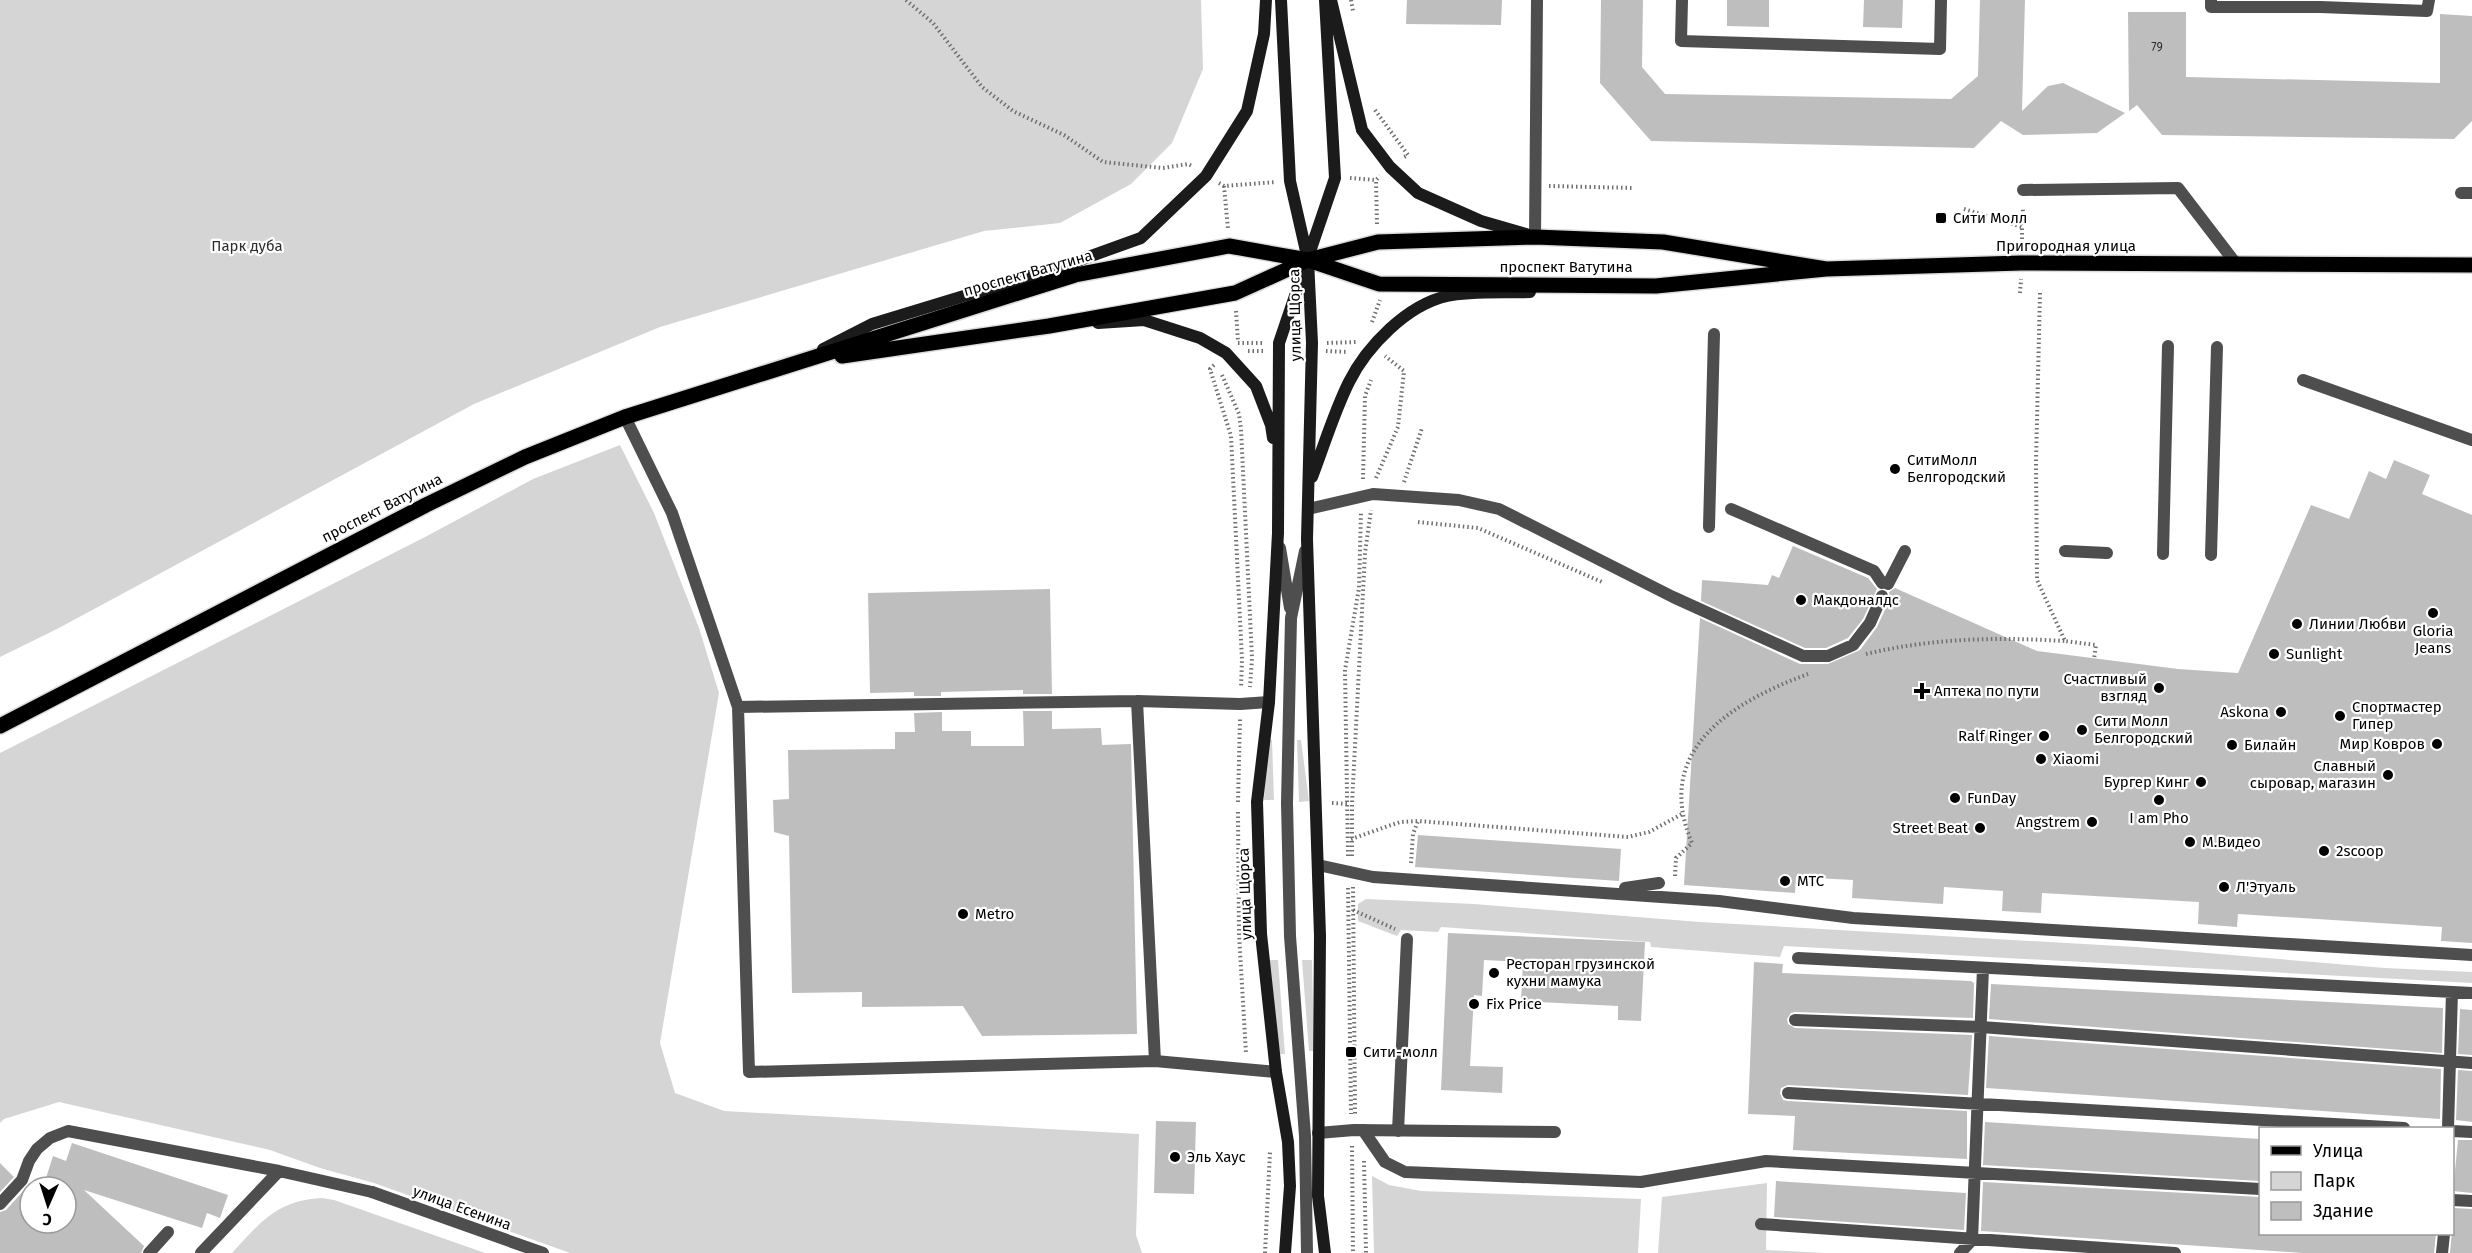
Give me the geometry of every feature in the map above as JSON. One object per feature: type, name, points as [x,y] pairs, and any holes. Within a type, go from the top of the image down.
[{"type":"main road","points":[[798,362],[872,324],[1066,265],[1140,238],[1206,176],[1247,111],[1264,34],[1266,0]]},
{"type":"main road","points":[[1281,0],[1290,181],[1308,260]]},
{"type":"main road","points":[[1308,260],[1335,177],[1325,0]]},
{"type":"main road","points":[[1331,0],[1362,130],[1390,167],[1418,193],[1481,220],[1536,237]]},
{"type":"main road","name":"проспект Ватутина","points":[[798,362],[1049,326],[1235,293],[1308,260],[1378,242],[1536,237],[1663,242]]},
{"type":"main road","name":"Пригородная улица","points":[[1663,242],[1826,269],[2021,263],[2472,265]]},
{"type":"main road","name":"проспект Ватутина","points":[[0,726],[426,505],[525,457],[625,417],[1075,275],[1229,246],[1308,260],[1379,284],[1656,286],[1826,269]]},
{"type":"main road","name":"улица Щорса","points":[[1285,1253],[1290,1186],[1288,1142],[1276,1072],[1261,934],[1257,802],[1269,702],[1278,532],[1279,344],[1308,260]]},
{"type":"main road","name":"улица Щорса","points":[[1308,260],[1312,343],[1307,539],[1320,936],[1318,1196],[1325,1253]]},
{"type":"main road","points":[[1309,486],[1350,381],[1370,352],[1402,317],[1424,304],[1448,296],[1656,286]]},
{"type":"main road","points":[[1049,326],[1144,321],[1200,338],[1226,353],[1256,386],[1271,425],[1279,481]]},
{"type":"street","points":[[1536,237],[1537,0]]},
{"type":"street","points":[[1682,0],[1681,41],[1940,49],[1941,0]]},
{"type":"street","points":[[2211,0],[2211,7],[2320,3],[2427,11],[2429,0]]},
{"type":"street","points":[[2023,190],[2178,188],[2237,265]]},
{"type":"street","points":[[1709,527],[1714,334]]},
{"type":"street","points":[[2163,554],[2168,346]]},
{"type":"street","points":[[2211,555],[2217,347]]},
{"type":"street","points":[[2303,380],[2472,440]]},
{"type":"street","points":[[625,417],[672,513],[738,707],[749,1072],[1155,1061],[1276,1072]]},
{"type":"street","points":[[1308,509],[1367,495],[1459,500],[1499,509],[1673,597],[1803,656],[1828,656],[1853,645],[1870,623],[1884,588],[1905,551]]},
{"type":"street","points":[[1731,509],[1874,571],[1884,588]]},
{"type":"street","name":"улица Щорса","points":[[1278,532],[1291,618],[1287,803],[1289,914],[1305,1136],[1306,1253]]},
{"type":"street","name":"улица Щорса","points":[[1291,618],[1307,539]]},
{"type":"street","points":[[2065,551],[2108,552]]},
{"type":"street","points":[[738,707],[1137,701],[1240,704],[1269,702]]},
{"type":"street","points":[[1137,701],[1155,1061]]},
{"type":"street","points":[[1318,865],[1350,870],[1373,877],[1719,901],[1853,918],[2472,956]]},
{"type":"street","points":[[1411,873],[1628,888],[1659,883]]},
{"type":"street","points":[[1398,1131],[1407,939]]},
{"type":"street","points":[[1798,958],[2472,993]]},
{"type":"street","points":[[1960,1253],[1972,1240],[1983,968]]},
{"type":"street","points":[[2448,1127],[2452,992]]},
{"type":"street","points":[[1795,1020],[1981,1027],[2472,1063]]},
{"type":"street","points":[[1788,1094],[2385,1127]]},
{"type":"street","points":[[1318,1133],[1356,1130],[1555,1132]]},
{"type":"street","points":[[1356,1130],[1385,1162],[1405,1172],[1641,1182],[1766,1161],[2259,1189]]},
{"type":"street","name":"улица Есенина","points":[[0,1204],[22,1180],[28,1161],[38,1149],[50,1138],[68,1131],[279,1171],[372,1192],[543,1253]]},
{"type":"street","points":[[2454,1131],[2472,1132]]},
{"type":"street","points":[[201,1253],[279,1171]]},
{"type":"street","points":[[2454,1200],[2472,1201]]},
{"type":"street","points":[[1761,1224],[2175,1253]]},
{"type":"street","points":[[149,1253],[168,1232]]},
{"type":"street","points":[[2442,1253],[2444,1235]]},
{"type":"path","points":[[906,0],[933,23],[982,87],[1013,111],[1064,135],[1103,162],[1163,168],[1188,164]]},
{"type":"path","points":[[1351,0],[1354,21]]},
{"type":"path","points":[[1372,106],[1408,154]]},
{"type":"path","points":[[1545,186],[1634,188]]},
{"type":"path","points":[[1964,209],[2022,227],[2023,208]]},
{"type":"path","points":[[2040,293],[2036,462],[2037,580],[2065,641]]},
{"type":"path","points":[[1370,352],[1384,362]]},
{"type":"path","points":[[1353,1253],[1356,1130],[1353,910],[1350,870],[1367,495],[1365,396],[1371,380],[1378,371]]},
{"type":"path","points":[[1404,483],[1422,428]]},
{"type":"path","points":[[1356,1130],[1345,670],[1359,588],[1367,495]]},
{"type":"path","points":[[1419,522],[1478,528],[1603,583]]},
{"type":"path","points":[[1859,656],[1897,647],[1948,640],[2012,638],[2096,645],[2094,658]]},
{"type":"path","points":[[1659,883],[1674,884],[1676,858],[1692,843],[1682,814],[1681,786],[1686,764],[1694,748],[1721,718],[1754,698],[1816,671]]},
{"type":"path","points":[[1681,786],[1689,787]]},
{"type":"path","points":[[1351,839],[1400,822],[1418,821],[1628,837],[1648,832],[1682,814]]},
{"type":"path","points":[[1411,873],[1413,834],[1418,821]]},
{"type":"path","points":[[1353,910],[1395,928]]},
{"type":"path","points":[[1364,1160],[1366,1253]]},
{"type":"green space","name":"Парк дуба","points":[[0,0],[1201,0],[1203,69],[1172,143],[1131,184],[1060,223],[984,231],[660,327],[474,404],[57,629],[0,657]]},
{"type":"green space","points":[[620,445],[654,513],[699,628],[719,693],[660,1043],[675,1093],[724,1111],[1139,1134],[1136,1235],[1142,1253],[570,1253],[374,1183],[320,1168],[270,1150],[59,1102],[4,1119],[0,1123],[0,753],[427,536],[533,479]]},
{"type":"green space","points":[[1267,740],[1272,740],[1274,800],[1264,800]]},
{"type":"green space","points":[[1297,740],[1301,740],[1309,801],[1299,802]]},
{"type":"green space","points":[[1366,899],[1474,904],[1700,922],[2136,947],[2385,968],[2472,972],[2472,983],[1784,946],[1780,957],[1651,947],[1650,942],[1441,927],[1438,932],[1401,930],[1397,936],[1358,921],[1358,904]]},
{"type":"green space","points":[[1268,960],[1278,960],[1285,1054],[1280,1054]]},
{"type":"green space","points":[[1302,960],[1312,960],[1314,1051],[1309,1051]]},
{"type":"green space","points":[[1372,1176],[1389,1185],[1421,1191],[1641,1199],[1638,1253],[1374,1253]]},
{"type":"green space","points":[[1767,1183],[1766,1250],[1825,1253],[1658,1253],[1662,1197]]},
{"type":"green space","points":[[322,1198],[334,1200],[485,1253],[232,1253],[261,1223],[281,1208],[293,1203]]},
{"type":"building","points":[[1407,0],[1502,0],[1501,25],[1406,24]]},
{"type":"building","points":[[1601,0],[1643,0],[1642,67],[1665,94],[1951,99],[1978,76],[1980,0],[2025,0],[2022,111],[2048,86],[2063,83],[2125,113],[2097,133],[2023,135],[2001,121],[1974,148],[1651,141],[1600,83]]},
{"type":"building","points":[[1727,0],[1769,0],[1769,27],[1727,26]]},
{"type":"building","points":[[1864,0],[1903,0],[1902,28],[1863,27]]},
{"type":"building","points":[[2128,12],[2186,12],[2186,77],[2440,83],[2440,14],[2472,16],[2472,121],[2454,139],[2162,135],[2137,105],[2129,111]]},
{"type":"building","name":"Сити Молл Белгородский","points":[[2394,460],[2430,475],[2422,494],[2472,515],[2472,943],[2441,941],[2442,927],[2238,914],[2237,927],[2198,924],[2199,902],[2042,893],[2041,913],[2002,911],[2003,891],[1944,887],[1943,904],[1852,898],[1853,880],[1796,877],[1795,893],[1684,885],[1700,618],[1800,664],[1828,664],[1860,650],[1877,627],[1890,599],[1889,592],[1895,588],[2037,651],[2178,669],[2238,673],[2311,505],[2349,519],[2369,471],[2386,479]]},
{"type":"building","points":[[1793,546],[1868,578],[1877,589],[1863,619],[1848,638],[1826,648],[1805,648],[1701,601],[1702,580],[1768,585],[1772,575],[1779,578]]},
{"type":"building","points":[[1050,589],[1052,694],[1023,694],[1023,690],[941,692],[941,696],[914,696],[914,692],[870,693],[868,593]]},
{"type":"building","name":"Metro","points":[[1023,711],[1052,711],[1052,729],[1101,728],[1102,745],[1131,744],[1137,1034],[982,1036],[963,1006],[862,1007],[862,992],[792,993],[789,836],[774,832],[773,800],[789,799],[788,750],[895,749],[895,732],[915,732],[914,713],[942,712],[942,731],[971,731],[971,746],[1024,746]]},
{"type":"building","points":[[1418,835],[1621,849],[1619,881],[1415,867]]},
{"type":"building","points":[[1448,933],[1645,942],[1641,1021],[1618,1020],[1618,1006],[1521,1001],[1523,962],[1484,960],[1482,996],[1474,995],[1470,1066],[1503,1067],[1502,1093],[1441,1090]]},
{"type":"building","points":[[1754,962],[1783,964],[1782,973],[1971,981],[1974,983],[1973,1018],[1795,1012],[1791,1013],[1787,1019],[1788,1024],[1795,1028],[1972,1035],[1968,1095],[1788,1085],[1781,1088],[1780,1093],[1783,1100],[1788,1101],[1967,1111],[1967,1159],[1793,1150],[1795,1116],[1748,1114]]},
{"type":"building","points":[[1991,984],[2443,1008],[2442,1053],[1989,1019]]},
{"type":"building","points":[[2460,1009],[2472,1010],[2472,1055],[2458,1054]]},
{"type":"building","points":[[1989,1036],[2441,1069],[2440,1119],[1986,1088]]},
{"type":"building","points":[[2458,1070],[2472,1071],[2472,1122],[2456,1120]]},
{"type":"building","name":"Эль Хаус","points":[[1156,1121],[1196,1122],[1194,1194],[1154,1193]]},
{"type":"building","points":[[1985,1122],[2259,1139],[2259,1181],[1983,1165]]},
{"type":"building","points":[[2458,1140],[2472,1140],[2472,1193],[2454,1191]]},
{"type":"building","points":[[72,1143],[228,1195],[220,1218],[207,1213],[202,1228],[84,1190],[144,1246],[141,1253],[0,1253],[0,1212],[6,1210],[18,1197],[18,1235],[78,1235],[78,1175],[47,1175],[53,1156],[66,1161]]},
{"type":"building","points":[[0,1163],[14,1177],[0,1192]]},
{"type":"building","points":[[1776,1181],[1966,1193],[1964,1230],[1774,1217]]},
{"type":"building","points":[[1983,1182],[2259,1197],[2259,1235],[2436,1235],[2434,1253],[2303,1253],[1981,1231]]},
{"type":"building","points":[[2454,1208],[2472,1209],[2472,1253],[2450,1253],[2452,1235],[2454,1235]]},
{"type":"place","name":"Сити Молл","points":[[1941,218]]},
{"type":"place","name":"СитиМолл Белгородский","points":[[1895,469]]},
{"type":"place","name":"Макдоналдс","points":[[1801,600]]},
{"type":"place","name":"Gloria Jeans","points":[[2433,613]]},
{"type":"place","name":"Линии Любви","points":[[2297,624]]},
{"type":"place","name":"Sunlight","points":[[2274,654]]},
{"type":"place","name":"Счастливый взгляд","points":[[2159,688]]},
{"type":"place","name":"Аптека по пути","points":[[1922,691]]},
{"type":"place","name":"Askona","points":[[2281,712]]},
{"type":"place","name":"Спортмастер Гипер","points":[[2340,716]]},
{"type":"place","name":"Сити Молл Белгородский","points":[[2082,730]]},
{"type":"place","name":"Ralf Ringer","points":[[2044,736]]},
{"type":"place","name":"Мир Ковров","points":[[2437,744]]},
{"type":"place","name":"Билайн","points":[[2232,745]]},
{"type":"place","name":"Xiaomi","points":[[2041,759]]},
{"type":"place","name":"Славный сыровар, магазин","points":[[2388,775]]},
{"type":"place","name":"Бургер Кинг","points":[[2201,782]]},
{"type":"place","name":"FunDay","points":[[1955,798]]},
{"type":"place","name":"I am Pho","points":[[2159,800]]},
{"type":"place","name":"Angstrem","points":[[2092,822]]},
{"type":"place","name":"Street Beat","points":[[1980,828]]},
{"type":"place","name":"М.Видео","points":[[2190,842]]},
{"type":"place","name":"2scoop","points":[[2324,851]]},
{"type":"place","name":"МТС","points":[[1785,881]]},
{"type":"place","name":"Л'Этуаль","points":[[2224,887]]},
{"type":"place","name":"Metro","points":[[963,914]]},
{"type":"place","name":"Ресторан грузинской кухни мамука","points":[[1494,973]]},
{"type":"place","name":"Fix Price","points":[[1474,1004]]},
{"type":"place","name":"Сити-молл","points":[[1351,1052]]},
{"type":"place","name":"Эль Хаус","points":[[1175,1157]]}]
